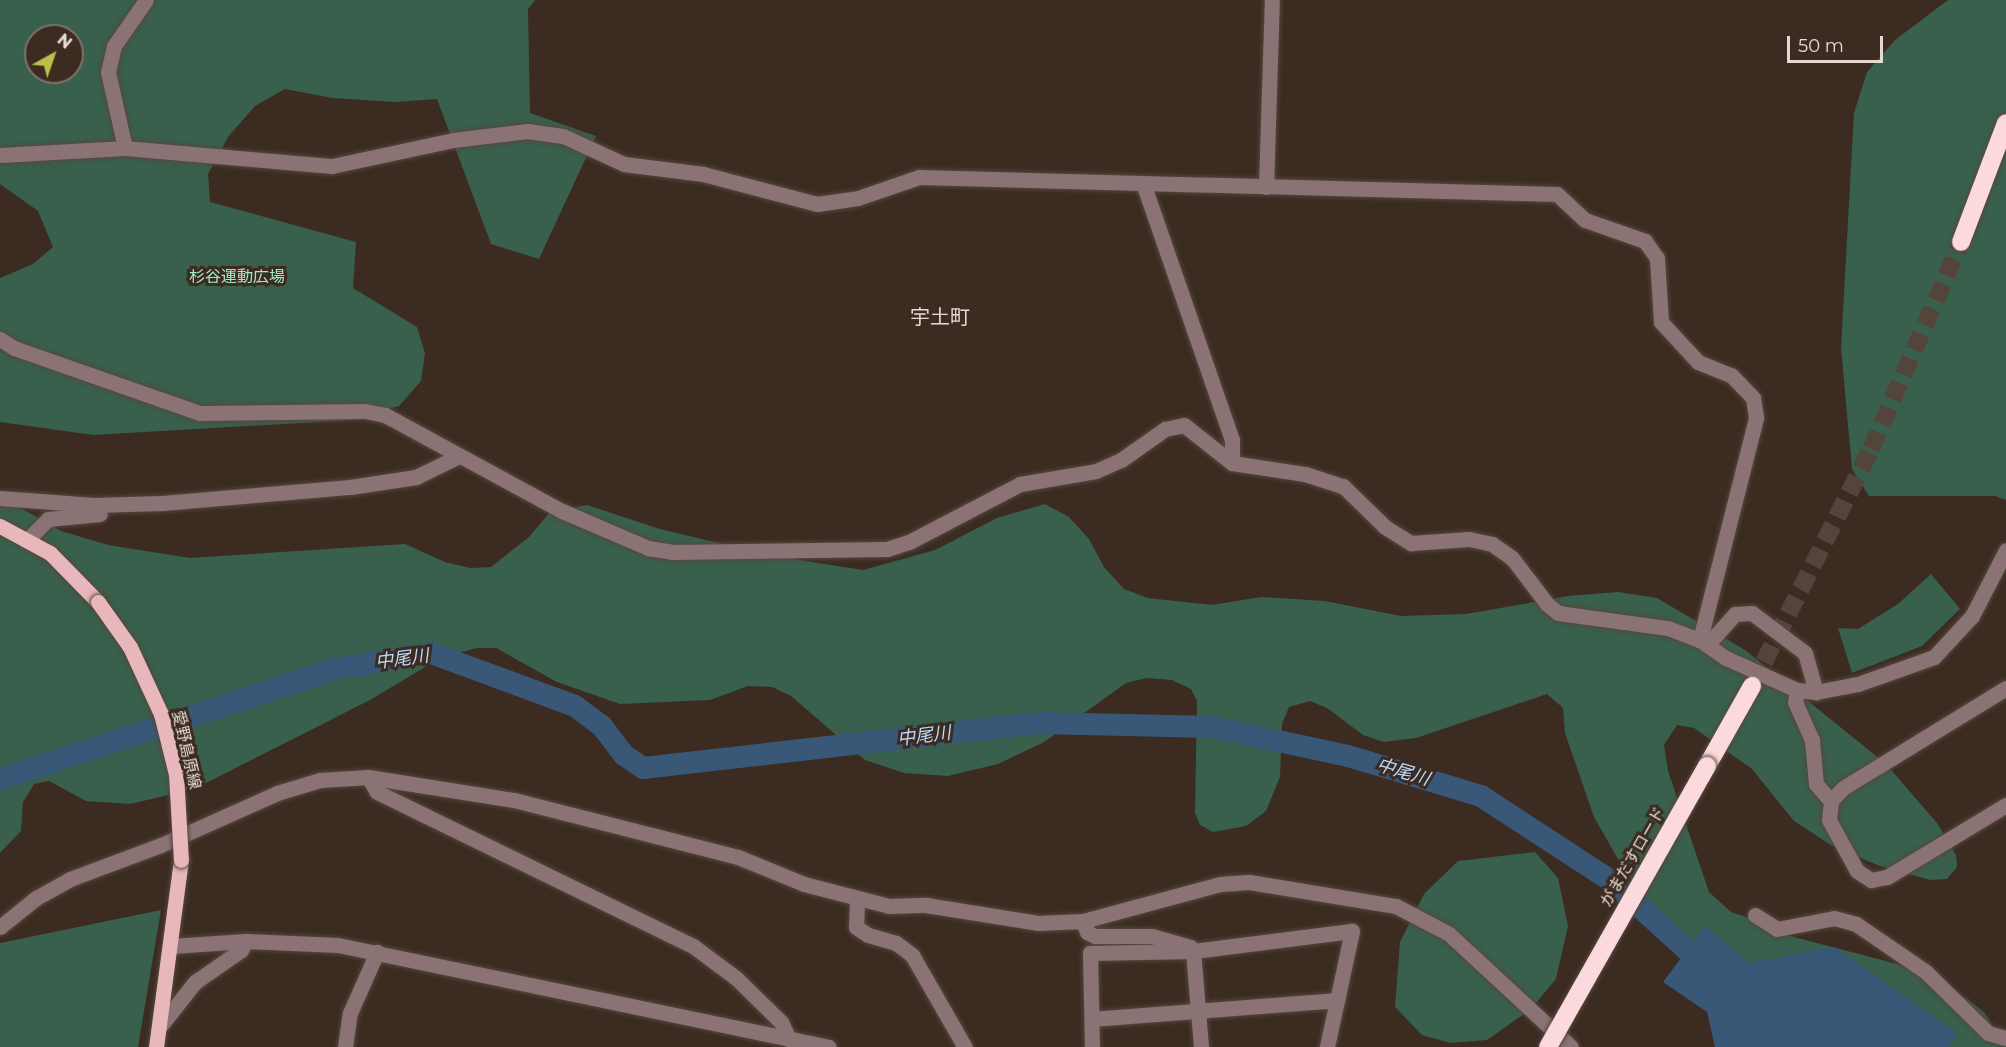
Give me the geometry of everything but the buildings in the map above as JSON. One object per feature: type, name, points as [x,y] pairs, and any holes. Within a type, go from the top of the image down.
[{"type":"highway","points":[[1961,242],[2006,123]]},
{"type":"highway","name":"がまだすロード","points":[[1548,1047],[1752,686]]},
{"type":"main road","name":"愛野島原線","points":[[0,526],[28,539],[71,571],[98,602],[130,647],[161,714],[176,774],[181,860],[161,1025],[156,1047]]},
{"type":"street","points":[[125,148],[108,72],[114,46],[146,0]]},
{"type":"street","points":[[1266,187],[1272,0]]},
{"type":"street","points":[[0,155],[125,148],[333,166],[453,140],[527,131],[563,136],[624,164],[703,174],[817,204],[858,198],[919,177],[1552,193],[1562,197],[1585,220],[1645,241],[1657,258],[1661,322],[1698,362],[1740,381],[1756,407],[1704,642]]},
{"type":"street","points":[[1143,183],[1232,440],[1232,463]]},
{"type":"street","points":[[0,339],[14,348],[200,413],[365,411],[385,415],[417,429],[457,457],[562,511],[648,548],[698,553],[887,549],[909,542],[1020,484],[1096,471],[1121,460],[1173,425],[1194,429],[1232,463],[1334,482],[1352,492],[1384,527],[1411,543],[1469,539],[1492,544],[1512,558],[1547,604],[1564,616],[1668,628],[1704,642],[1726,658],[1797,690],[1816,692],[1858,684],[1934,657],[1961,632],[2000,579],[2006,550]]},
{"type":"street","points":[[0,498],[94,505],[162,503],[350,488],[416,477],[457,457]]},
{"type":"street","points":[[28,539],[39,525],[60,516],[154,512],[162,503]]},
{"type":"street","points":[[1704,642],[1735,614],[1752,613],[1805,653],[1816,692]]},
{"type":"street","points":[[1831,801],[1851,783],[2006,688]]},
{"type":"street","points":[[1797,690],[1795,702],[1812,740],[1816,784],[1831,801],[1832,830],[1857,871],[1870,879],[1887,877],[2006,805]]},
{"type":"street","points":[[368,777],[377,792],[693,946],[736,978],[781,1022],[789,1039]]},
{"type":"street","points":[[0,927],[36,898],[70,879],[161,845],[285,789],[320,780],[368,777],[514,800],[738,857],[857,901],[889,906],[926,905],[1038,923],[1083,921],[1220,884],[1249,882],[1396,906],[1449,934],[1571,1047]]},
{"type":"street","points":[[857,901],[856,927],[868,935],[896,943],[912,955],[965,1047]]},
{"type":"street","points":[[1755,915],[1777,928],[1834,918],[1856,924],[1926,972],[1988,1033],[2006,1038]]},
{"type":"street","points":[[1083,921],[1088,932],[1095,936],[1170,938],[1193,951]]},
{"type":"street","points":[[1092,1047],[1090,953],[1193,951],[1352,931],[1327,1047]]},
{"type":"street","points":[[171,946],[246,941],[328,944],[377,952],[829,1047]]},
{"type":"street","points":[[161,1025],[195,982],[241,950],[246,941]]},
{"type":"street","points":[[1193,951],[1201,1047]]},
{"type":"street","points":[[345,1047],[350,1013],[377,952]]},
{"type":"street","points":[[1092,1019],[1337,1000]]},
{"type":"green space","name":"杉谷運動広場","points":[[0,0],[535,0],[528,9],[530,113],[596,136],[539,259],[491,244],[437,99],[395,102],[332,98],[285,89],[255,106],[228,137],[208,174],[210,202],[356,242],[353,288],[417,327],[425,353],[421,381],[399,406],[352,420],[93,435],[0,422],[0,278],[33,264],[53,247],[38,211],[0,184]]},
{"type":"green space","points":[[1948,0],[2006,0],[2006,500],[1995,496],[1869,496],[1852,469],[1841,348],[1854,113],[1867,72],[1895,40]]},
{"type":"green space","points":[[0,496],[61,531],[108,545],[190,558],[405,544],[445,562],[470,568],[491,567],[529,537],[550,512],[587,505],[660,529],[774,556],[863,570],[935,550],[997,518],[1045,504],[1069,517],[1089,539],[1104,567],[1124,589],[1148,598],[1212,605],[1261,597],[1325,601],[1401,616],[1466,614],[1568,596],[1618,592],[1657,598],[1745,650],[1886,764],[1937,823],[1956,855],[1957,867],[1947,879],[1930,880],[1877,865],[1831,845],[1794,821],[1752,769],[1694,728],[1677,725],[1664,745],[1668,771],[1709,892],[1731,912],[1762,922],[1779,933],[1897,964],[1944,982],[1984,1012],[2006,1047],[1758,1047],[1715,1003],[1659,931],[1594,817],[1565,733],[1563,708],[1547,694],[1416,738],[1384,742],[1363,735],[1327,708],[1310,701],[1289,707],[1282,724],[1280,777],[1266,811],[1246,826],[1213,832],[1200,825],[1195,813],[1197,701],[1191,689],[1172,680],[1147,678],[1126,683],[1044,742],[998,764],[948,776],[904,773],[865,760],[791,696],[772,687],[748,686],[710,700],[620,704],[557,682],[496,648],[477,648],[442,657],[370,700],[194,789],[130,804],[86,801],[49,781],[34,784],[23,802],[21,831],[0,853]]},
{"type":"green space","points":[[1931,574],[1960,609],[1922,646],[1852,673],[1838,628],[1858,629],[1898,604]]},
{"type":"green space","points":[[1535,852],[1558,878],[1568,926],[1556,979],[1531,1009],[1487,1040],[1450,1043],[1422,1035],[1395,1007],[1400,942],[1424,894],[1458,861]]},
{"type":"green space","points":[[161,910],[138,1047],[0,1047],[0,943]]},
{"type":"water","points":[[1705,926],[1750,963],[1835,947],[1958,1034],[1948,1047],[1715,1047],[1707,1012],[1663,982]]},
{"type":"waterway","name":"中尾川","points":[[0,779],[335,669],[431,653],[575,706],[602,726],[624,755],[643,768],[1039,723],[1212,727],[1348,756],[1481,796],[1610,880],[1709,970]]},
{"type":"tunnel","points":[[1752,686],[1871,449],[1961,242]]},
{"type":"district","name":"宇土町","points":[[940,317]]}]
